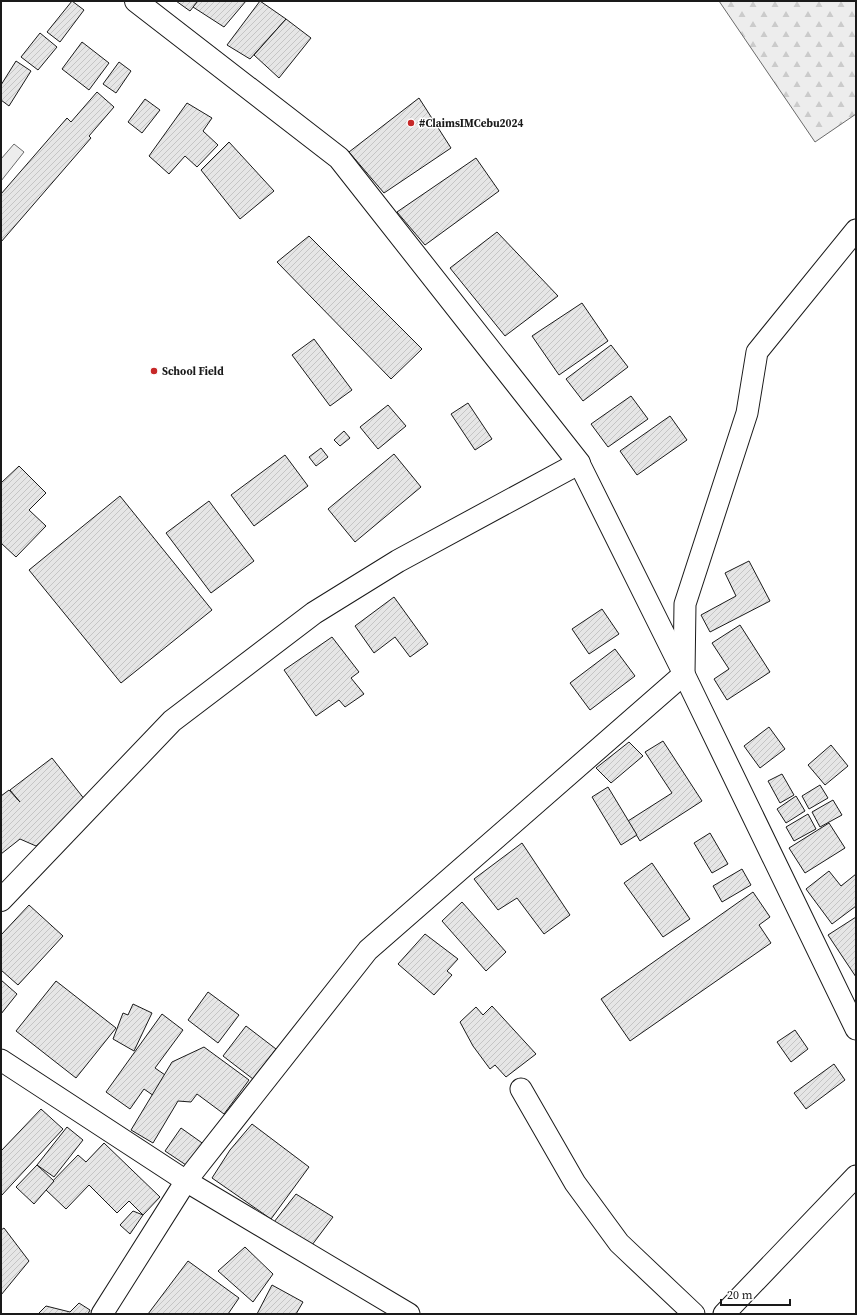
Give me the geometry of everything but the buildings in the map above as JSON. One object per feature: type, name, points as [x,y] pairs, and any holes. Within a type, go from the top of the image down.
[{"type":"street","points":[[136,1],[339,158],[579,463],[684,674],[856,1029]]},
{"type":"street","points":[[102,1314],[186,1181],[368,950],[684,674],[685,604],[747,413],[757,352],[856,230]]},
{"type":"street","points":[[1,898],[172,721],[314,613],[398,561],[579,463]]},
{"type":"street","points":[[1,1060],[186,1181],[409,1314]]},
{"type":"street","points":[[521,1088],[575,1183],[619,1243],[694,1314]]},
{"type":"street","points":[[724,1314],[856,1176]]},
{"type":"green space","points":[[719,1],[856,1],[856,114],[815,142]]},
{"type":"shaded area","points":[[14,144],[24,152],[1,181],[1,159]]},
{"type":"place","name":"#ClaimsIMCebu2024","points":[[411,123]]},
{"type":"place","name":"School Field","points":[[154,371]]}]
